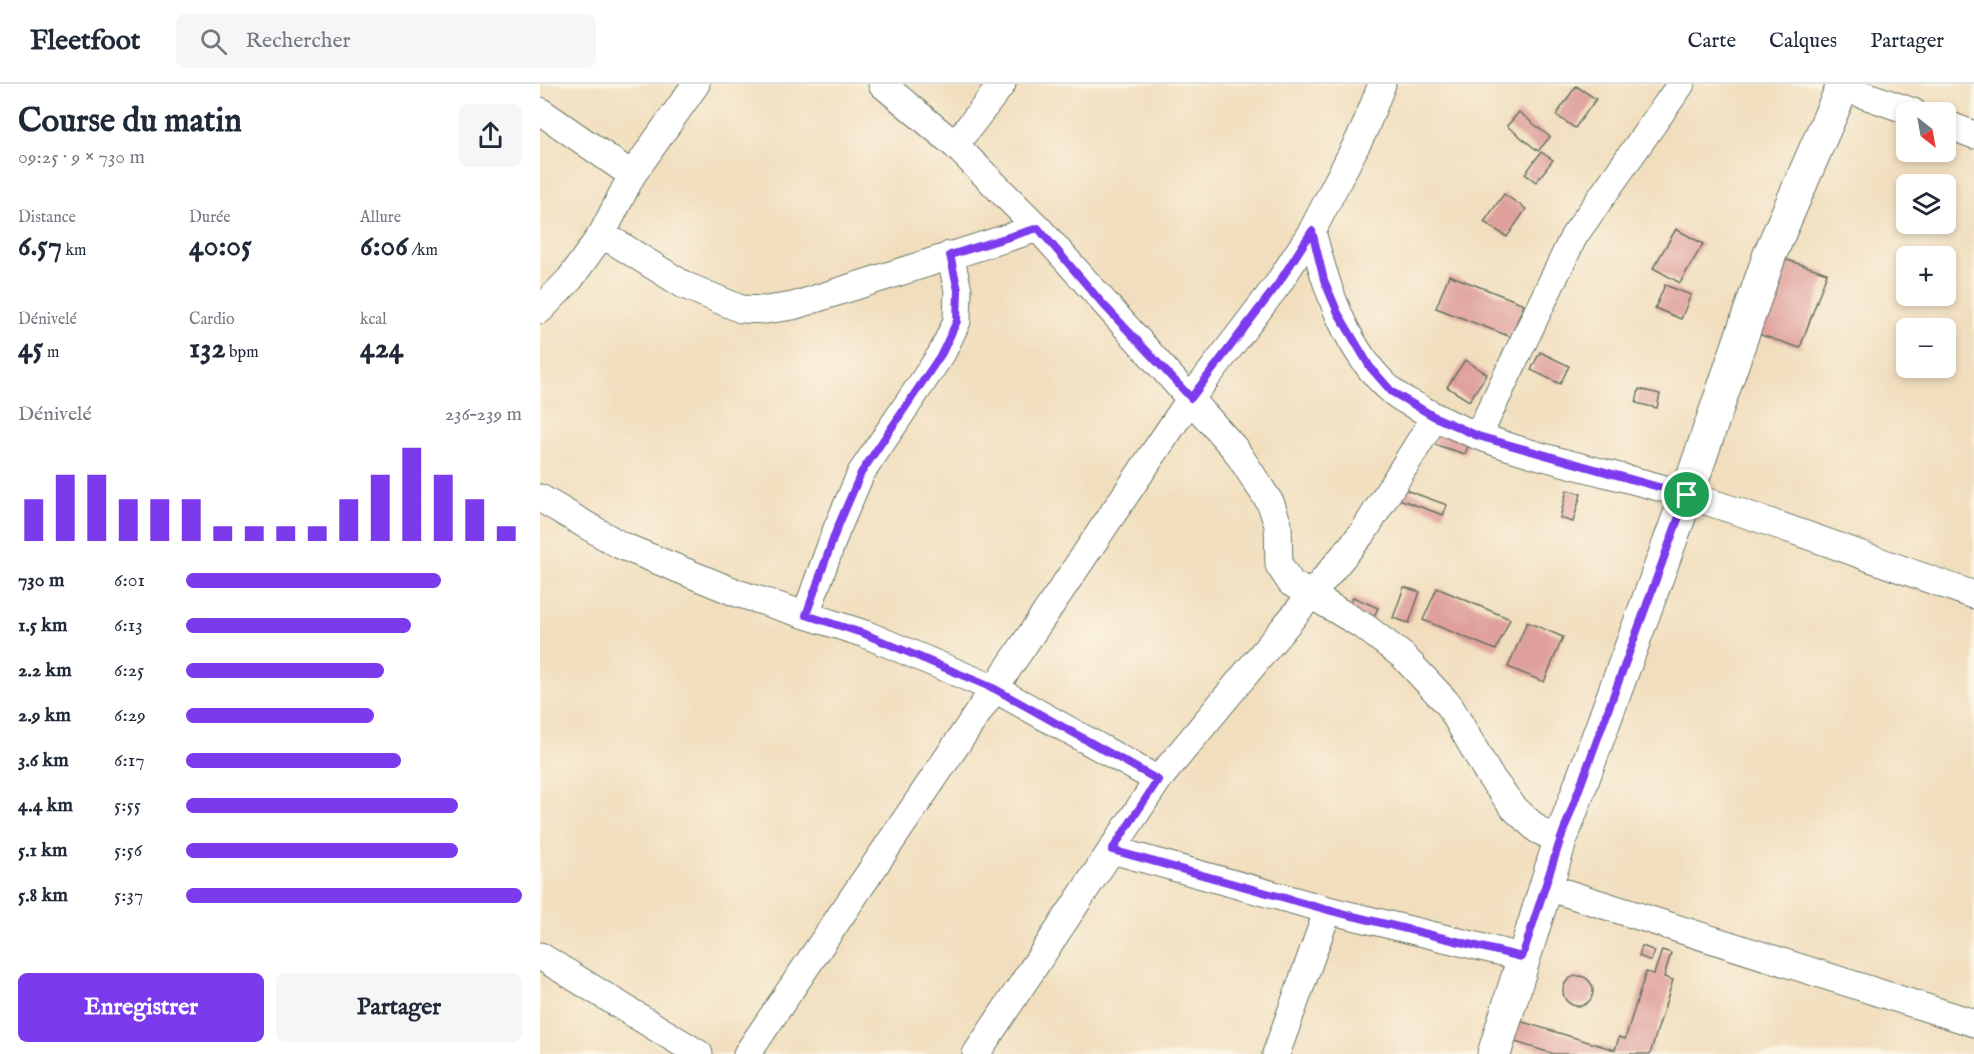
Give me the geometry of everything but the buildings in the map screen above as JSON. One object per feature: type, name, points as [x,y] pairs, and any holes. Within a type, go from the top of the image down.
[{"type":"main road","points":[[1494,1054],[1522,957],[1547,887],[1560,841],[1687,495],[1770,254],[1843,86]]},
{"type":"street","points":[[540,310],[570,279],[602,234],[632,175],[696,84]]},
{"type":"street","points":[[882,84],[955,145],[1038,228],[1102,303],[1191,398],[1235,449],[1271,504],[1278,525],[1279,565],[1291,583],[1365,627],[1403,656],[1449,705],[1489,775],[1514,808],[1538,830],[1560,841]]},
{"type":"street","points":[[955,145],[1002,84]]},
{"type":"street","points":[[747,1054],[1191,398],[1266,301],[1312,231],[1364,130],[1382,84]]},
{"type":"street","points":[[1478,436],[1574,236],[1681,84]]},
{"type":"street","points":[[1843,86],[1896,106]]},
{"type":"street","points":[[540,111],[632,175]]},
{"type":"street","points":[[1956,128],[1974,135]]},
{"type":"street","points":[[602,234],[684,285],[741,309],[766,310],[793,306],[1038,228]]},
{"type":"street","points":[[1312,231],[1324,280],[1338,313],[1370,367],[1392,392],[1435,417],[1478,436],[1687,495],[1974,595]]},
{"type":"street","points":[[806,615],[836,531],[861,473],[942,353],[957,321],[958,290],[950,255]]},
{"type":"street","points":[[976,1054],[1158,780],[1364,531],[1435,417]]},
{"type":"street","points":[[540,498],[620,545],[737,593],[865,634],[995,689],[1158,780]]},
{"type":"street","points":[[1112,850],[1328,910],[1522,957]]},
{"type":"street","points":[[1547,887],[1974,1023]]},
{"type":"street","points":[[1276,1054],[1328,910]]},
{"type":"street","points":[[540,956],[699,1054]]},
{"type":"route","points":[[1038,228],[1102,303],[1191,398],[1242,334],[1312,231],[1324,280],[1338,313],[1370,367],[1392,392],[1435,417],[1478,436],[1687,495],[1560,841],[1547,887],[1522,957],[1328,910],[1112,850],[1158,780],[995,689],[865,634],[806,615],[836,531],[861,473],[942,353],[957,321],[958,290],[950,255],[1038,228]]}]
